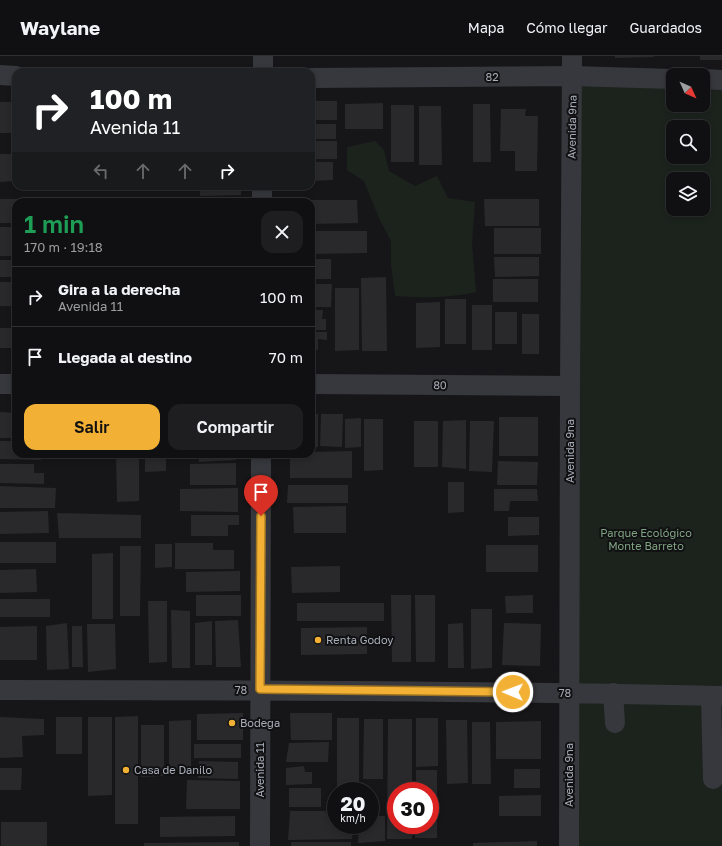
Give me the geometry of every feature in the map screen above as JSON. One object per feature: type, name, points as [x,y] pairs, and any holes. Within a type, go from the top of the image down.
[{"type":"street","points":[[263,56],[263,68]]},
{"type":"street","name":"Avenida 9na","points":[[569,846],[572,56]]},
{"type":"street","points":[[0,75],[12,76]]},
{"type":"street","name":"82","points":[[315,78],[572,76],[666,79]]},
{"type":"street","points":[[710,79],[722,80]]},
{"type":"street","points":[[0,384],[12,384]]},
{"type":"street","name":"80","points":[[315,384],[570,386]]},
{"type":"street","name":"Avenida 11","points":[[260,846],[261,458]]},
{"type":"street","name":"78","points":[[0,690],[260,689],[613,693],[716,696]]},
{"type":"street","points":[[613,693],[615,723]]},
{"type":"street","points":[[713,779],[716,696]]},
{"type":"green space","name":"Parque Ecológico Monte Barreto","points":[[572,76],[666,79],[666,112],[710,112],[710,79],[722,80],[722,846],[569,846]]},
{"type":"green space","points":[[375,141],[384,150],[389,171],[415,186],[437,176],[448,198],[475,202],[472,243],[476,292],[436,297],[395,296],[391,264],[391,241],[379,218],[364,181],[347,170],[347,147]]},
{"type":"building","points":[[615,56],[654,56],[654,57],[615,58]]},
{"type":"building","points":[[700,56],[722,56],[722,60],[700,60]]},
{"type":"building","points":[[315,101],[337,101],[337,120],[315,120]]},
{"type":"building","points":[[0,102],[12,102],[12,133],[0,133]]},
{"type":"building","points":[[383,103],[383,129],[345,129],[345,104]]},
{"type":"building","points":[[473,104],[490,104],[491,162],[473,162]]},
{"type":"building","points":[[391,105],[414,105],[414,162],[391,162]]},
{"type":"building","points":[[419,106],[441,106],[442,165],[419,165]]},
{"type":"building","points":[[501,109],[526,109],[525,116],[538,116],[537,171],[515,171],[515,151],[500,151]]},
{"type":"building","points":[[315,124],[336,124],[336,139],[315,139]]},
{"type":"building","points":[[315,141],[337,141],[337,159],[315,159]]},
{"type":"building","points":[[0,154],[12,154],[12,181],[0,182]]},
{"type":"building","points":[[315,162],[333,162],[333,180],[315,181]]},
{"type":"building","points":[[200,190],[241,190],[241,195],[200,196]]},
{"type":"building","points":[[0,199],[12,199],[12,223],[0,223]]},
{"type":"building","points":[[484,199],[539,199],[539,226],[485,226]]},
{"type":"building","points":[[315,200],[357,200],[358,223],[315,224]]},
{"type":"building","points":[[0,227],[12,227],[12,256],[0,256]]},
{"type":"building","points":[[494,228],[541,228],[541,254],[494,254]]},
{"type":"building","points":[[315,231],[367,231],[367,253],[315,254]]},
{"type":"building","points":[[494,257],[539,257],[539,276],[495,277]]},
{"type":"building","points":[[315,259],[331,259],[331,279],[315,279]]},
{"type":"building","points":[[0,260],[12,260],[12,277],[0,277]]},
{"type":"building","points":[[386,277],[387,351],[362,351],[361,278]]},
{"type":"building","points":[[493,279],[538,279],[538,302],[493,302]]},
{"type":"building","points":[[0,282],[12,282],[12,306],[0,306]]},
{"type":"building","points":[[315,284],[332,284],[331,307],[315,307]]},
{"type":"building","points":[[335,288],[359,288],[359,350],[335,351]]},
{"type":"building","points":[[445,299],[466,299],[466,344],[445,344]]},
{"type":"building","points":[[440,302],[440,347],[416,348],[416,303]]},
{"type":"building","points":[[472,305],[492,305],[492,350],[472,350]]},
{"type":"building","points":[[315,310],[323,310],[322,319],[326,319],[326,330],[315,330]]},
{"type":"building","points":[[495,312],[517,312],[517,344],[495,344]]},
{"type":"building","points":[[522,314],[539,314],[539,354],[522,354]]},
{"type":"building","points":[[0,328],[12,328],[12,348],[0,348]]},
{"type":"building","points":[[315,332],[327,332],[327,340],[318,339],[318,350],[315,350]]},
{"type":"building","points":[[0,412],[12,413],[12,438],[0,438]]},
{"type":"building","points":[[315,414],[318,414],[318,447],[315,447]]},
{"type":"building","points":[[321,414],[343,414],[342,447],[320,446]]},
{"type":"building","points":[[499,417],[538,417],[538,456],[499,456]]},
{"type":"building","points":[[361,418],[361,447],[345,448],[345,419]]},
{"type":"building","points":[[364,419],[383,419],[383,470],[364,471]]},
{"type":"building","points":[[466,420],[466,469],[442,467],[443,421]]},
{"type":"building","points":[[414,421],[438,421],[438,467],[414,467]]},
{"type":"building","points":[[470,421],[494,421],[492,472],[469,471]]},
{"type":"building","points":[[0,441],[12,441],[12,458],[41,458],[41,460],[0,459]]},
{"type":"building","points":[[352,451],[352,478],[290,478],[290,458],[315,458],[315,452]]},
{"type":"building","points":[[116,458],[139,458],[139,501],[117,502]]},
{"type":"building","points":[[145,458],[166,458],[166,471],[145,472]]},
{"type":"building","points":[[199,458],[236,458],[236,460],[199,462]]},
{"type":"building","points":[[498,461],[538,462],[537,485],[497,485]]},
{"type":"building","points":[[236,463],[236,485],[190,485],[190,464]]},
{"type":"building","points":[[0,464],[34,464],[34,473],[44,473],[44,484],[0,483]]},
{"type":"building","points":[[448,482],[464,482],[464,512],[448,513]]},
{"type":"building","points":[[288,485],[348,485],[348,503],[287,503]]},
{"type":"building","points":[[0,486],[56,488],[55,508],[0,508]]},
{"type":"building","points":[[238,488],[238,512],[180,511],[180,489]]},
{"type":"building","points":[[494,489],[537,489],[538,501],[510,501],[509,511],[494,511]]},
{"type":"building","points":[[346,506],[346,533],[294,533],[293,507]]},
{"type":"building","points":[[48,511],[49,533],[0,534],[0,512]]},
{"type":"building","points":[[57,513],[141,515],[141,538],[59,538]]},
{"type":"building","points":[[191,515],[239,515],[239,525],[228,525],[228,536],[191,536]]},
{"type":"building","points":[[508,517],[539,517],[539,535],[508,536]]},
{"type":"building","points":[[0,542],[56,542],[56,563],[0,563]]},
{"type":"building","points":[[175,543],[213,543],[213,550],[234,550],[234,569],[175,569]]},
{"type":"building","points":[[155,544],[172,544],[172,567],[155,568]]},
{"type":"building","points":[[486,545],[538,545],[538,572],[486,572]]},
{"type":"building","points":[[120,546],[141,546],[140,616],[120,616]]},
{"type":"building","points":[[113,553],[113,619],[92,619],[92,554]]},
{"type":"building","points":[[340,566],[340,592],[292,593],[291,567]]},
{"type":"building","points":[[36,569],[37,592],[0,593],[0,570]]},
{"type":"building","points":[[240,571],[240,591],[186,592],[186,572]]},
{"type":"building","points":[[196,595],[241,595],[241,616],[196,616]]},
{"type":"building","points":[[391,595],[411,595],[411,662],[392,662]]},
{"type":"building","points":[[415,595],[435,595],[435,662],[416,662]]},
{"type":"building","points":[[533,595],[533,613],[506,613],[505,596]]},
{"type":"building","points":[[0,599],[50,599],[50,617],[0,617]]},
{"type":"building","points":[[148,601],[167,601],[167,662],[149,663]]},
{"type":"building","points":[[297,603],[384,603],[384,621],[297,621]]},
{"type":"building","points":[[471,609],[492,609],[492,668],[471,669]]},
{"type":"building","points":[[171,610],[190,611],[190,668],[172,668]]},
{"type":"building","points":[[238,620],[241,667],[216,667],[215,621]]},
{"type":"building","points":[[212,621],[212,665],[195,665],[195,623]]},
{"type":"building","points":[[67,623],[69,669],[47,670],[46,626]]},
{"type":"building","points":[[463,623],[464,668],[448,668],[448,624]]},
{"type":"building","points":[[504,623],[541,624],[540,666],[502,665]]},
{"type":"building","points":[[87,624],[115,624],[116,669],[88,672]]},
{"type":"building","points":[[37,626],[37,660],[0,660],[0,627]]},
{"type":"building","points":[[72,626],[82,626],[83,667],[72,667]]},
{"type":"building","points":[[367,627],[367,654],[301,655],[301,628]]},
{"type":"building","points":[[243,713],[243,740],[197,740],[197,714]]},
{"type":"building","points":[[290,713],[332,713],[332,740],[291,740]]},
{"type":"building","name":"Casa de Danilo","points":[[138,716],[138,824],[115,824],[115,717]]},
{"type":"building","points":[[0,717],[44,719],[44,735],[22,736],[23,757],[0,758]]},
{"type":"building","points":[[56,717],[82,717],[82,754],[56,754]]},
{"type":"building","points":[[88,717],[112,717],[112,795],[88,796]]},
{"type":"building","points":[[337,718],[359,718],[359,782],[337,782]]},
{"type":"building","points":[[416,718],[438,718],[438,766],[416,767]]},
{"type":"building","points":[[364,719],[383,719],[383,779],[363,779]]},
{"type":"building","points":[[388,719],[412,719],[412,782],[387,782]]},
{"type":"building","points":[[191,720],[191,770],[169,771],[169,721]]},
{"type":"building","points":[[446,720],[467,720],[468,783],[447,784]]},
{"type":"building","points":[[541,721],[541,759],[496,759],[496,722]]},
{"type":"building","points":[[472,722],[490,722],[491,784],[472,784]]},
{"type":"building","points":[[141,725],[164,725],[164,776],[141,777]]},
{"type":"building","points":[[329,742],[328,762],[286,762],[289,743]]},
{"type":"building","points":[[194,744],[241,744],[241,758],[194,758]]},
{"type":"building","points":[[199,761],[238,762],[238,779],[198,778]]},
{"type":"building","points":[[304,766],[305,772],[312,772],[312,784],[286,785],[286,768]]},
{"type":"building","points":[[0,768],[22,768],[21,790],[0,790]]},
{"type":"building","points":[[514,769],[540,769],[540,788],[514,788]]},
{"type":"building","points":[[416,770],[437,770],[437,782],[416,782]]},
{"type":"building","points":[[187,780],[240,781],[240,809],[186,809]]},
{"type":"building","points":[[289,788],[321,788],[321,807],[289,807]]},
{"type":"building","points":[[541,795],[541,816],[499,816],[499,796]]},
{"type":"building","points":[[290,811],[327,811],[327,834],[352,834],[352,839],[288,840]]},
{"type":"building","points":[[235,816],[235,836],[160,837],[160,817]]},
{"type":"building","points":[[379,816],[385,816],[385,841],[358,843],[358,834],[379,834]]},
{"type":"building","points":[[1,822],[47,822],[47,846],[1,846]]},
{"type":"building","points":[[387,834],[412,834],[412,839],[387,839]]},
{"type":"building","points":[[415,834],[437,834],[437,838],[415,838]]},
{"type":"building","points":[[537,841],[537,846],[473,846],[473,843]]},
{"type":"building","points":[[239,842],[239,846],[144,846],[144,843]]},
{"type":"building","points":[[291,842],[351,842],[351,846],[291,846]]},
{"type":"place","name":"Renta Godoy","points":[[318,640]]},
{"type":"place","name":"Bodega","points":[[232,723]]},
{"type":"place","name":"Casa de Danilo","points":[[126,770]]},
{"type":"route","points":[[261,516],[260,689],[513,692]]}]
